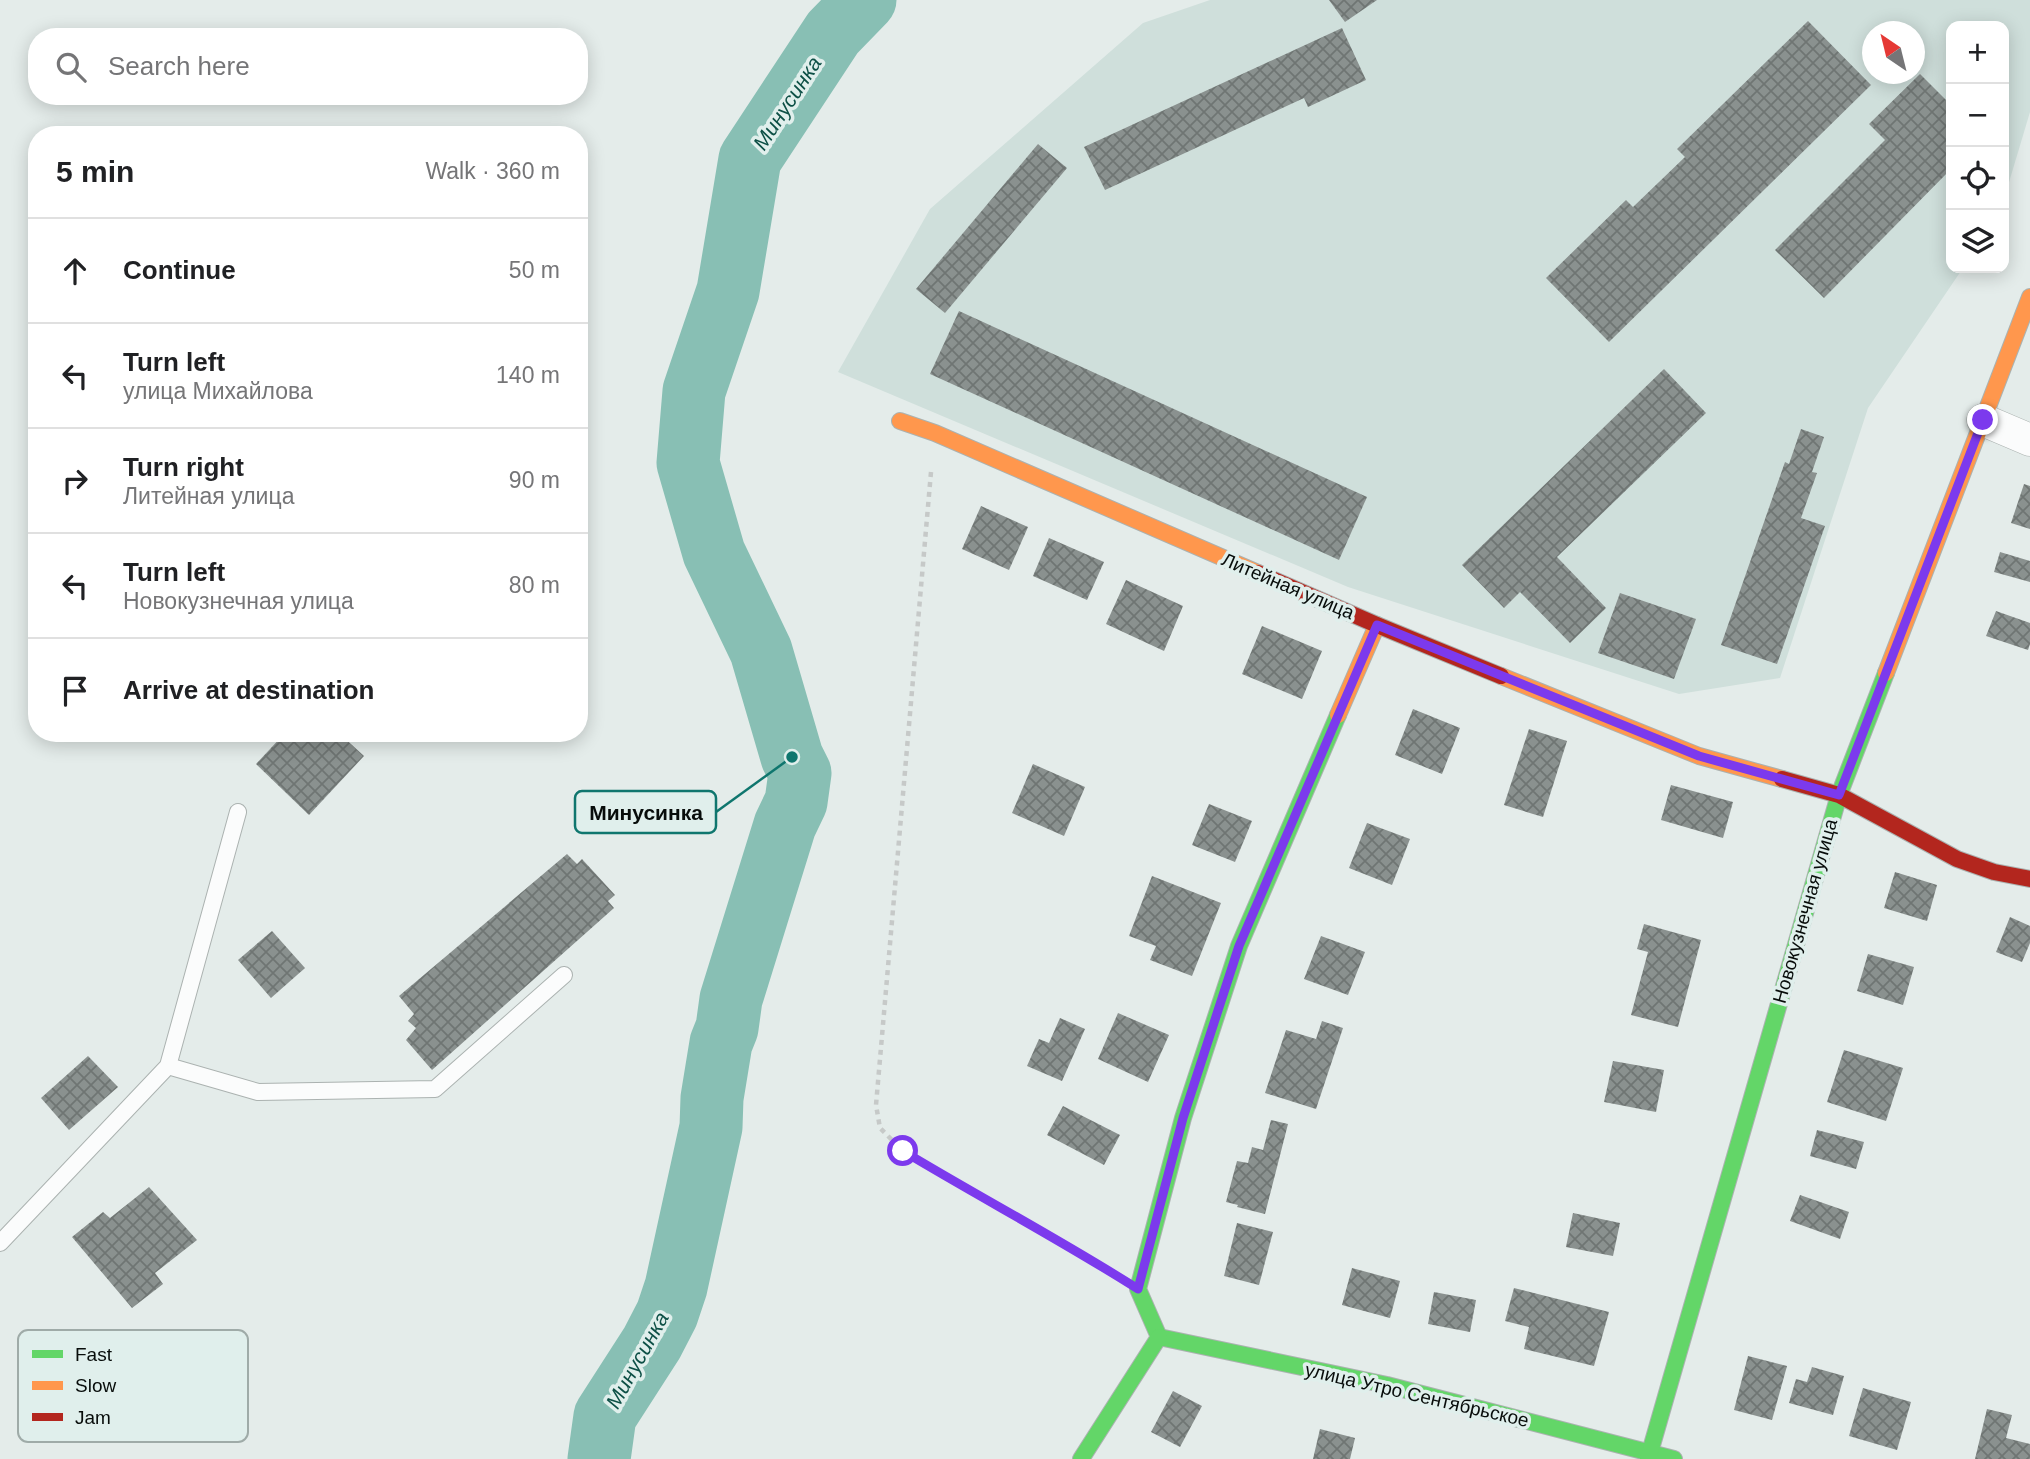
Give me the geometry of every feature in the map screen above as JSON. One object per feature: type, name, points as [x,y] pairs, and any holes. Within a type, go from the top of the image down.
[{"type":"street","name":"Новокузнечная улица","points":[[1649,1456],[1839,795],[2030,297]]},
{"type":"street","points":[[1983,420],[2030,440]]},
{"type":"street","name":"Литейная улица","points":[[900,421],[935,433],[1377,625],[1699,756],[1839,795],[1957,859],[1994,872],[2030,879]]},
{"type":"street","points":[[1080,1459],[1159,1337],[1138,1289],[1183,1118],[1239,946],[1377,625]]},
{"type":"street","name":"улица Утро Сентябрьское","points":[[1159,1337],[1387,1385],[1649,1456],[1674,1459]]},
{"type":"lane","points":[[0,1243],[168,1066],[238,812]]},
{"type":"lane","points":[[168,1066],[258,1092],[435,1089],[564,975]]},
{"type":"path","points":[[935,433],[877,1091],[876,1105],[880,1128],[903,1151],[1138,1289]]},
{"type":"shaded area","points":[[1210,0],[2030,0],[2030,112],[2009,182],[2009,21],[1946,21],[1946,273],[1960,273],[1868,408],[1780,678],[1679,694],[1348,587],[838,372],[930,209],[1143,23]]},
{"type":"building","points":[[1329,0],[1377,0],[1345,22]]},
{"type":"building","points":[[1808,21],[1862,76],[1862,84],[1871,85],[1609,342],[1546,278],[1626,200],[1633,207],[1685,157],[1677,149]]},
{"type":"building","points":[[1342,28],[1366,80],[1308,107],[1304,98],[1105,190],[1084,147]]},
{"type":"building","points":[[1925,79],[1946,100],[1946,174],[1824,298],[1775,250],[1885,140],[1869,124],[1910,84],[1925,84]]},
{"type":"building","points":[[1038,144],[1067,168],[945,313],[916,289]]},
{"type":"building","points":[[959,311],[1367,497],[1339,560],[930,374]]},
{"type":"building","points":[[1664,369],[1706,413],[1557,557],[1606,608],[1570,643],[1520,592],[1504,608],[1462,565]]},
{"type":"building","points":[[1801,429],[1824,437],[1812,472],[1817,473],[1801,518],[1825,526],[1777,664],[1721,645],[1785,462],[1789,464]]},
{"type":"building","points":[[2024,484],[2030,486],[2030,529],[2011,523]]},
{"type":"building","points":[[981,506],[1028,527],[1009,570],[962,549]]},
{"type":"building","points":[[1049,538],[1104,562],[1087,600],[1033,576]]},
{"type":"building","points":[[2000,552],[2030,561],[2030,582],[1994,572]]},
{"type":"building","points":[[1126,580],[1183,606],[1164,651],[1106,624]]},
{"type":"building","points":[[1620,593],[1696,619],[1674,679],[1598,653]]},
{"type":"building","points":[[1996,611],[2030,623],[2028,650],[1986,636]]},
{"type":"building","points":[[1262,626],[1322,651],[1302,699],[1242,674]]},
{"type":"building","points":[[1413,709],[1460,728],[1442,774],[1395,755]]},
{"type":"building","points":[[1529,729],[1567,741],[1543,817],[1504,805]]},
{"type":"building","points":[[277,742],[349,742],[364,756],[309,815],[256,764]]},
{"type":"building","points":[[1033,764],[1085,787],[1064,836],[1012,813]]},
{"type":"building","points":[[1671,785],[1733,802],[1723,838],[1661,820]]},
{"type":"building","points":[[1209,804],[1252,821],[1235,862],[1192,845]]},
{"type":"building","points":[[1367,823],[1410,839],[1392,885],[1349,868]]},
{"type":"building","points":[[567,854],[577,864],[582,859],[615,895],[608,901],[614,908],[432,1070],[406,1040],[416,1028],[408,1021],[414,1014],[399,996]]},
{"type":"building","points":[[1895,872],[1937,885],[1927,921],[1884,908]]},
{"type":"building","points":[[1152,876],[1221,903],[1192,976],[1150,960],[1156,946],[1129,936]]},
{"type":"building","points":[[2010,917],[2030,926],[2030,943],[2022,962],[1996,952]]},
{"type":"building","points":[[1644,924],[1701,940],[1678,1027],[1631,1015],[1648,952],[1637,949]]},
{"type":"building","points":[[272,931],[305,968],[271,998],[238,960]]},
{"type":"building","points":[[1321,936],[1365,952],[1348,995],[1304,979]]},
{"type":"building","points":[[1868,954],[1914,967],[1903,1005],[1857,991]]},
{"type":"building","points":[[1118,1013],[1169,1035],[1148,1082],[1098,1059]]},
{"type":"building","points":[[1060,1018],[1085,1029],[1062,1081],[1027,1066],[1039,1039],[1049,1043]]},
{"type":"building","points":[[1322,1021],[1343,1028],[1316,1109],[1265,1093],[1286,1030],[1316,1039]]},
{"type":"building","points":[[1844,1050],[1903,1068],[1886,1121],[1827,1102]]},
{"type":"building","points":[[88,1056],[118,1087],[69,1130],[41,1098]]},
{"type":"building","points":[[1613,1061],[1664,1070],[1656,1112],[1604,1102]]},
{"type":"building","points":[[1063,1106],[1120,1135],[1104,1165],[1047,1135]]},
{"type":"building","points":[[1271,1120],[1288,1124],[1265,1214],[1226,1202],[1237,1161],[1248,1163],[1252,1147],[1263,1150]]},
{"type":"building","points":[[1817,1130],[1864,1142],[1856,1169],[1810,1156]]},
{"type":"building","points":[[149,1187],[197,1240],[155,1273],[163,1284],[132,1308],[72,1237],[103,1212],[110,1218]]},
{"type":"building","points":[[1800,1195],[1849,1212],[1840,1239],[1790,1221]]},
{"type":"building","points":[[1573,1213],[1620,1223],[1613,1256],[1566,1247]]},
{"type":"building","points":[[1237,1223],[1273,1232],[1259,1285],[1224,1276]]},
{"type":"building","points":[[1352,1268],[1400,1281],[1390,1318],[1342,1305]]},
{"type":"building","points":[[1514,1288],[1609,1312],[1594,1366],[1524,1349],[1529,1327],[1505,1321]]},
{"type":"building","points":[[1434,1292],[1476,1300],[1470,1332],[1428,1324]]},
{"type":"building","points":[[1748,1356],[1787,1366],[1772,1420],[1734,1410]]},
{"type":"building","points":[[1812,1367],[1844,1376],[1833,1415],[1789,1403],[1796,1379],[1807,1382]]},
{"type":"building","points":[[1863,1388],[1911,1402],[1897,1450],[1849,1436]]},
{"type":"building","points":[[1173,1391],[1202,1406],[1180,1447],[1151,1432]]},
{"type":"building","points":[[1987,1409],[2012,1415],[2006,1438],[2030,1444],[2030,1459],[1975,1459]]},
{"type":"building","points":[[1320,1429],[1355,1438],[1350,1459],[1313,1459]]},
{"type":"waterway","name":"Минусинка","points":[[599,1459],[605,1416],[652,1343],[667,1314],[676,1287],[711,1127],[712,1098],[731,999],[785,825],[796,802],[800,773],[792,757],[761,651],[714,553],[688,463],[694,391],[728,291],[750,159],[833,33],[865,0]]},
{"type":"traffic: fast","points":[[1648,1459],[1839,795],[1886,673]]},
{"type":"traffic: fast","points":[[1159,1337],[1138,1289],[1183,1118],[1239,946],[1338,715]]},
{"type":"traffic: fast","points":[[1159,1337],[1387,1385],[1674,1459]]},
{"type":"traffic: fast","points":[[1081,1459],[1159,1337]]},
{"type":"traffic: slow","points":[[1886,673],[2030,297]]},
{"type":"traffic: slow","points":[[900,421],[935,433],[1258,573]]},
{"type":"traffic: slow","points":[[1338,715],[1377,625]]},
{"type":"traffic: slow","points":[[1501,676],[1699,756],[1782,779]]},
{"type":"traffic: jam","points":[[1258,573],[1501,676]]},
{"type":"traffic: jam","points":[[1782,779],[1839,795],[1957,859],[1994,872],[2030,879]]},
{"type":"place","name":"Минусинка","points":[[792,757]]},
{"type":"route","points":[[903,1151],[1138,1289],[1183,1118],[1239,946],[1377,625],[1699,756],[1839,795],[1983,420]]}]
